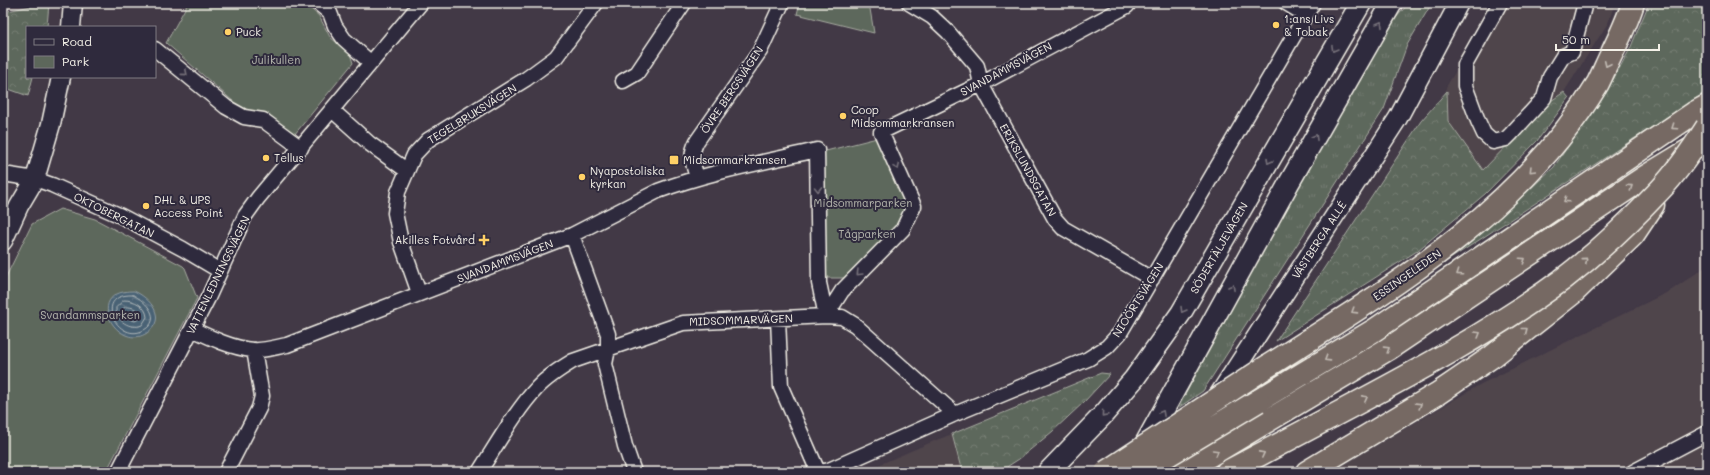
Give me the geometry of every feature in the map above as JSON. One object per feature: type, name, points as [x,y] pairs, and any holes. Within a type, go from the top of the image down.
[{"type":"highway","name":"ESSINGELEDEN","points":[[1106,472],[1256,373],[1394,286],[1493,208],[1536,166],[1566,129],[1598,82],[1628,19],[1633,3]]},
{"type":"highway","points":[[1140,472],[1373,331],[1694,113],[1707,106]]},
{"type":"highway","points":[[1227,472],[1420,369],[1508,316],[1556,284],[1605,244],[1661,190],[1686,158],[1707,127]]},
{"type":"highway","points":[[1182,472],[1388,349],[1645,177],[1707,139]]},
{"type":"highway","points":[[1307,472],[1437,394],[1480,364],[1574,292],[1633,235],[1648,214],[1661,190]]},
{"type":"main road","name":"SÖDERTÄLJEVÄGEN","points":[[1048,472],[1103,415],[1134,379],[1181,313],[1361,3]]},
{"type":"main road","points":[[1130,472],[1289,183],[1392,3]]},
{"type":"street","points":[[71,26],[73,3]]},
{"type":"street","points":[[318,3],[330,13],[335,26],[344,39],[371,63]]},
{"type":"street","name":"VATTENLEDNINGSVÄGEN","points":[[118,472],[192,329],[245,216],[258,198],[421,3]]},
{"type":"street","name":"TEGELBRUKSVÄGEN","points":[[419,293],[401,242],[395,213],[398,192],[406,170],[414,155],[428,140],[526,79],[556,57],[596,3]]},
{"type":"street","points":[[623,81],[637,73],[684,3]]},
{"type":"street","name":"ÖVRE BERGSVÄGEN","points":[[697,178],[692,159],[692,150],[696,141],[760,51],[782,3]]},
{"type":"street","name":"ERIKSLUNDSGATAN","points":[[909,3],[932,17],[948,32],[977,66],[981,84],[1055,219],[1063,228],[1152,279]]},
{"type":"street","name":"SVANDAMMSVÄGEN","points":[[826,316],[842,291],[903,229],[914,206],[881,132],[981,84],[1127,6],[1129,3]]},
{"type":"street","points":[[1286,3],[1310,9]]},
{"type":"street","name":"VÄSTBERGA ALLÉ","points":[[1168,472],[1398,118],[1460,3]]},
{"type":"street","points":[[1500,3],[1465,65],[1466,86],[1478,121],[1484,134],[1493,142],[1506,139],[1544,98],[1550,77],[1563,56],[1572,52],[1585,3]]},
{"type":"street","name":"NIOÖRTSVÄGEN","points":[[820,472],[829,470],[955,414],[1061,371],[1088,359],[1107,347],[1120,333],[1310,9]]},
{"type":"street","points":[[156,49],[226,108],[244,117],[263,120],[301,148]]},
{"type":"street","points":[[3,241],[19,206],[36,179],[51,124],[61,78]]},
{"type":"street","points":[[332,110],[370,144],[406,170]]},
{"type":"street","name":"SVANDAMMSVÄGEN","points":[[192,329],[211,338],[237,347],[254,350],[266,350],[287,345],[572,235],[658,191],[697,178],[817,150],[819,283],[826,316]]},
{"type":"street","name":"OKTOBERGATAN","points":[[3,174],[36,179],[120,216],[184,249],[220,271]]},
{"type":"street","points":[[572,235],[608,334],[608,349],[605,364],[625,446],[634,472]]},
{"type":"street","name":"MIDSOMMARVÄGEN","points":[[479,472],[528,398],[537,388],[560,369],[574,361],[683,323],[826,316],[842,317],[855,325],[955,414]]},
{"type":"street","points":[[778,319],[782,387],[816,467],[820,472]]},
{"type":"street","points":[[226,472],[259,408],[262,396],[254,350]]},
{"type":"street","points":[[1633,472],[1707,433]]},
{"type":"shaded area","points":[[1494,3],[1615,3],[1608,23],[1564,92],[1548,103],[1483,170],[1448,121],[1446,87],[1470,48]]},
{"type":"shaded area","points":[[1707,266],[1707,472],[1331,472],[1481,384],[1670,291]]},
{"type":"shaded area","points":[[952,434],[962,472],[862,472],[934,441]]},
{"type":"green space","points":[[32,3],[49,3],[47,26],[26,26],[26,78],[33,78],[28,96],[3,87],[3,12],[31,6]]},
{"type":"green space","name":"Julikullen","points":[[188,3],[304,3],[319,16],[330,37],[350,54],[353,63],[294,135],[242,109],[166,43]]},
{"type":"green space","points":[[800,3],[869,3],[874,33],[797,14]]},
{"type":"green space","points":[[1409,3],[1432,3],[1407,45],[1384,109],[1203,391],[1178,408],[1300,180],[1394,20]]},
{"type":"green space","points":[[1649,3],[1707,3],[1707,91],[1418,280],[1494,222],[1554,167],[1614,78],[1630,49]]},
{"type":"green space","points":[[1447,91],[1448,121],[1483,170],[1548,103],[1564,92],[1569,98],[1537,141],[1485,194],[1417,251],[1276,341],[1421,121]]},
{"type":"green space","name":"Midsommarparken","points":[[877,138],[904,202],[902,219],[845,278],[826,278],[822,152]]},
{"type":"green space","name":"Svandammsparken","points":[[60,209],[95,219],[183,266],[197,298],[106,472],[3,472],[3,283],[32,224]]},
{"type":"green space","points":[[1101,373],[1110,374],[1084,402],[1053,431],[1019,459],[999,472],[962,472],[952,434]]},
{"type":"water","points":[[134,291],[146,298],[151,303],[156,315],[156,321],[153,327],[147,333],[136,337],[125,335],[116,328],[110,319],[107,309],[110,300],[118,293]]},
{"type":"place","name":"1:ans Livs & Tobak","points":[[1276,25]]},
{"type":"place","name":"Puck","points":[[228,32]]},
{"type":"place","name":"Coop Midsommarkransen","points":[[843,116]]},
{"type":"place","name":"Tellus","points":[[266,158]]},
{"type":"place","name":"Midsommarkransen","points":[[674,160]]},
{"type":"place","name":"Nyapostoliska kyrkan","points":[[582,177]]},
{"type":"place","name":"DHL & UPS Access Point","points":[[146,206]]},
{"type":"place","name":"Akilles Fotvård","points":[[484,240]]},
{"type":"park label","name":"Tågparken","points":[[867,234]]}]
